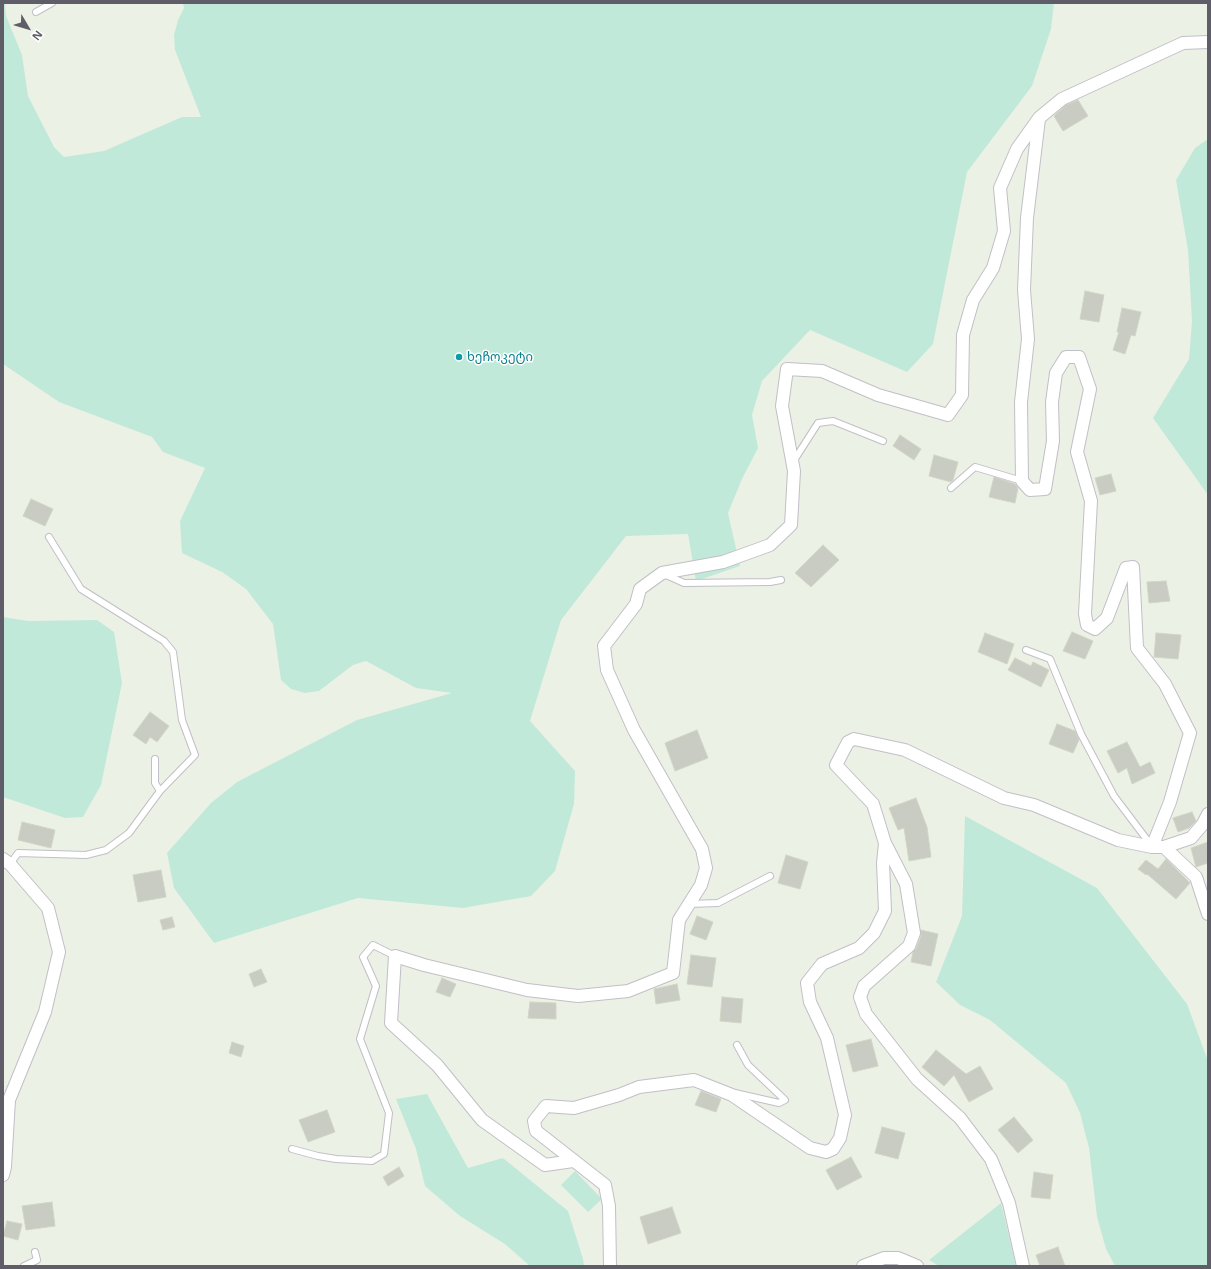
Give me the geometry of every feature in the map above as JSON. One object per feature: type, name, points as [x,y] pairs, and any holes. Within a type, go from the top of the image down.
[{"type":"street","points":[[574,1161],[545,1165],[482,1120],[438,1064],[391,1023],[395,956],[424,965],[527,990],[578,996],[628,990],[673,973],[679,920],[701,885],[706,868],[702,849],[634,730],[607,670],[604,646],[636,604],[640,589],[662,573],[723,562],[770,545],[791,525],[794,471],[782,406],[787,369],[822,371],[878,395],[948,415],[962,395],[963,335],[972,300],[993,268],[1004,231],[1000,188],[1017,149],[1039,118],[1062,99],[1183,43],[1208,42]]},
{"type":"street","points":[[1039,118],[1027,218],[1024,290],[1028,339],[1022,402],[1022,481],[1030,490],[1046,489],[1053,441],[1052,402],[1056,373],[1066,357],[1079,357],[1090,389],[1077,452],[1091,501],[1085,614],[1087,624],[1095,629],[1107,618],[1126,568],[1132,567],[1137,648],[1165,684],[1190,734],[1158,847]]},
{"type":"street","points":[[1023,1266],[1009,1203],[991,1159],[960,1118],[918,1079],[866,1014],[860,997],[864,986],[909,946],[914,933],[906,884],[885,843],[873,804],[836,765],[848,742],[854,739],[905,750],[1004,798],[1034,804],[1118,840],[1158,847],[1191,838],[1203,824],[1208,814]]},
{"type":"street","points":[[610,1266],[609,1206],[605,1185],[536,1132],[534,1121],[546,1106],[574,1108],[619,1095],[639,1087],[694,1080],[732,1095],[810,1148],[826,1152],[833,1149],[840,1138],[845,1115],[827,1038],[810,1002],[807,983],[822,964],[859,948],[874,933],[885,911],[883,863],[885,843]]},
{"type":"street","points":[[1158,847],[1196,877],[1208,914]]},
{"type":"street","points":[[3,1175],[5,1167],[9,1100],[44,1012],[59,952],[48,908],[7,862]]},
{"type":"street","points":[[863,1266],[884,1258],[898,1258],[917,1266]]},
{"type":"lane","points":[[36,12],[52,3]]},
{"type":"lane","points":[[792,464],[818,423],[833,421],[883,441]]},
{"type":"lane","points":[[951,488],[975,467],[1022,481]]},
{"type":"lane","points":[[7,862],[18,853],[86,855],[106,850],[129,833],[160,791],[195,755],[182,720],[173,652],[164,641],[81,589],[49,538]]},
{"type":"lane","points":[[662,573],[684,583],[770,582],[781,580]]},
{"type":"lane","points":[[1026,650],[1050,659],[1081,734],[1114,796],[1158,847]]},
{"type":"lane","points":[[155,759],[155,783],[160,791]]},
{"type":"lane","points":[[689,904],[718,903],[770,876]]},
{"type":"lane","points":[[292,1149],[336,1159],[372,1161],[384,1154],[389,1113],[360,1039],[376,986],[363,957],[373,945],[395,956]]},
{"type":"lane","points":[[732,1095],[736,1093],[779,1103],[785,1100],[748,1065],[737,1045]]},
{"type":"lane","points":[[24,1266],[37,1260],[35,1252]]},
{"type":"green space","points":[[3,3],[5,3],[6,16],[22,55],[28,96],[54,147],[64,157],[104,151],[182,117],[201,117],[175,50],[174,35],[178,20],[184,8],[183,3],[1054,3],[1051,29],[1032,86],[967,172],[933,344],[907,372],[810,330],[762,381],[752,415],[758,448],[742,479],[728,513],[740,566],[696,581],[688,534],[626,536],[561,620],[530,721],[575,771],[574,804],[555,871],[531,896],[463,908],[358,898],[214,943],[174,888],[167,853],[211,803],[237,782],[357,720],[452,693],[416,688],[366,661],[353,665],[319,691],[305,693],[291,689],[281,680],[273,624],[246,589],[222,572],[182,553],[180,521],[205,468],[163,452],[152,437],[59,402],[3,364]]},
{"type":"green space","points":[[1208,139],[1208,495],[1153,418],[1189,359],[1192,322],[1188,250],[1176,180],[1195,148]]},
{"type":"green space","points":[[3,617],[28,621],[97,620],[114,632],[122,683],[101,785],[83,817],[65,818],[3,797]]},
{"type":"green space","points":[[965,816],[1097,888],[1187,1004],[1208,1061],[1208,1266],[1115,1266],[1106,1249],[1097,1217],[1089,1148],[1080,1113],[1066,1083],[990,1020],[960,1005],[936,982],[962,916]]},
{"type":"green space","points":[[427,1094],[468,1168],[503,1158],[568,1211],[584,1266],[530,1266],[505,1244],[460,1216],[425,1186],[416,1149],[396,1099]]},
{"type":"green space","points":[[575,1171],[602,1199],[588,1212],[561,1185]]},
{"type":"green space","points":[[1001,1203],[1016,1266],[939,1266],[929,1260]]},
{"type":"building","points":[[1078,100],[1088,116],[1063,131],[1054,116],[1066,105]]},
{"type":"building","points":[[1085,291],[1104,295],[1099,322],[1080,319]]},
{"type":"building","points":[[1122,308],[1141,312],[1135,336],[1131,335],[1125,354],[1113,350],[1119,332],[1117,332]]},
{"type":"building","points":[[900,435],[921,449],[914,460],[893,446]]},
{"type":"building","points":[[934,455],[958,462],[953,480],[951,482],[929,476]]},
{"type":"building","points":[[1111,474],[1116,491],[1100,495],[1095,478]]},
{"type":"building","points":[[994,477],[1015,484],[1018,488],[1015,503],[989,497]]},
{"type":"building","points":[[31,499],[53,509],[45,526],[23,516]]},
{"type":"building","points":[[823,545],[839,560],[811,587],[795,573]]},
{"type":"building","points":[[1166,581],[1170,601],[1149,603],[1147,582]]},
{"type":"building","points":[[1072,632],[1093,641],[1085,659],[1063,651]]},
{"type":"building","points":[[985,633],[1014,644],[1007,664],[978,652]]},
{"type":"building","points":[[1156,633],[1181,635],[1178,659],[1154,657]]},
{"type":"building","points":[[1015,658],[1031,666],[1033,662],[1049,670],[1041,687],[1008,670]]},
{"type":"building","points":[[150,712],[169,726],[157,742],[150,737],[146,744],[133,735]]},
{"type":"building","points":[[1057,724],[1075,731],[1079,740],[1073,753],[1049,744]]},
{"type":"building","points":[[697,730],[708,758],[675,771],[665,743]]},
{"type":"building","points":[[1127,742],[1140,767],[1150,762],[1155,773],[1132,784],[1127,768],[1118,773],[1107,751]]},
{"type":"building","points":[[916,798],[927,827],[931,857],[909,861],[904,828],[898,830],[889,808]]},
{"type":"building","points":[[1192,812],[1196,821],[1189,828],[1178,832],[1173,818]]},
{"type":"building","points":[[22,822],[55,830],[51,848],[18,840]]},
{"type":"building","points":[[1208,842],[1208,863],[1196,867],[1191,848]]},
{"type":"building","points":[[786,855],[808,862],[800,889],[778,883]]},
{"type":"building","points":[[1166,859],[1190,883],[1176,899],[1147,874],[1146,875],[1138,869],[1146,860],[1158,869]]},
{"type":"building","points":[[161,870],[166,897],[138,902],[133,875]]},
{"type":"building","points":[[697,916],[713,922],[706,940],[690,934]]},
{"type":"building","points":[[172,917],[175,927],[163,930],[160,920]]},
{"type":"building","points":[[921,930],[938,934],[931,966],[911,962],[913,952],[916,949],[921,936]]},
{"type":"building","points":[[691,955],[716,958],[712,987],[687,984]]},
{"type":"building","points":[[261,969],[267,982],[254,987],[249,974]]},
{"type":"building","points":[[442,978],[456,984],[450,997],[436,992]]},
{"type":"building","points":[[677,984],[680,1000],[656,1004],[654,989]]},
{"type":"building","points":[[722,997],[743,999],[741,1023],[720,1021]]},
{"type":"building","points":[[530,1002],[556,1003],[556,1019],[528,1018]]},
{"type":"building","points":[[871,1039],[878,1066],[853,1072],[846,1045]]},
{"type":"building","points":[[232,1042],[244,1046],[241,1057],[229,1053]]},
{"type":"building","points":[[936,1050],[966,1074],[980,1066],[993,1089],[969,1102],[954,1075],[944,1086],[922,1067]]},
{"type":"building","points":[[701,1091],[721,1099],[716,1112],[695,1105]]},
{"type":"building","points":[[327,1110],[335,1132],[308,1142],[299,1120]]},
{"type":"building","points":[[1014,1117],[1033,1140],[1018,1153],[998,1130]]},
{"type":"building","points":[[882,1127],[905,1133],[898,1159],[875,1153]]},
{"type":"building","points":[[851,1157],[862,1177],[837,1190],[826,1170]]},
{"type":"building","points":[[399,1167],[404,1176],[388,1186],[383,1177]]},
{"type":"building","points":[[1034,1172],[1053,1175],[1050,1199],[1031,1197]]},
{"type":"building","points":[[52,1202],[55,1226],[26,1230],[22,1206]]},
{"type":"building","points":[[672,1207],[681,1233],[648,1244],[640,1217]]},
{"type":"building","points":[[7,1221],[22,1224],[18,1240],[3,1236]]},
{"type":"building","points":[[1058,1247],[1065,1266],[1040,1266],[1036,1255]]},
{"type":"place","name":"ხეჩოკეტი","points":[[459,357]]}]
